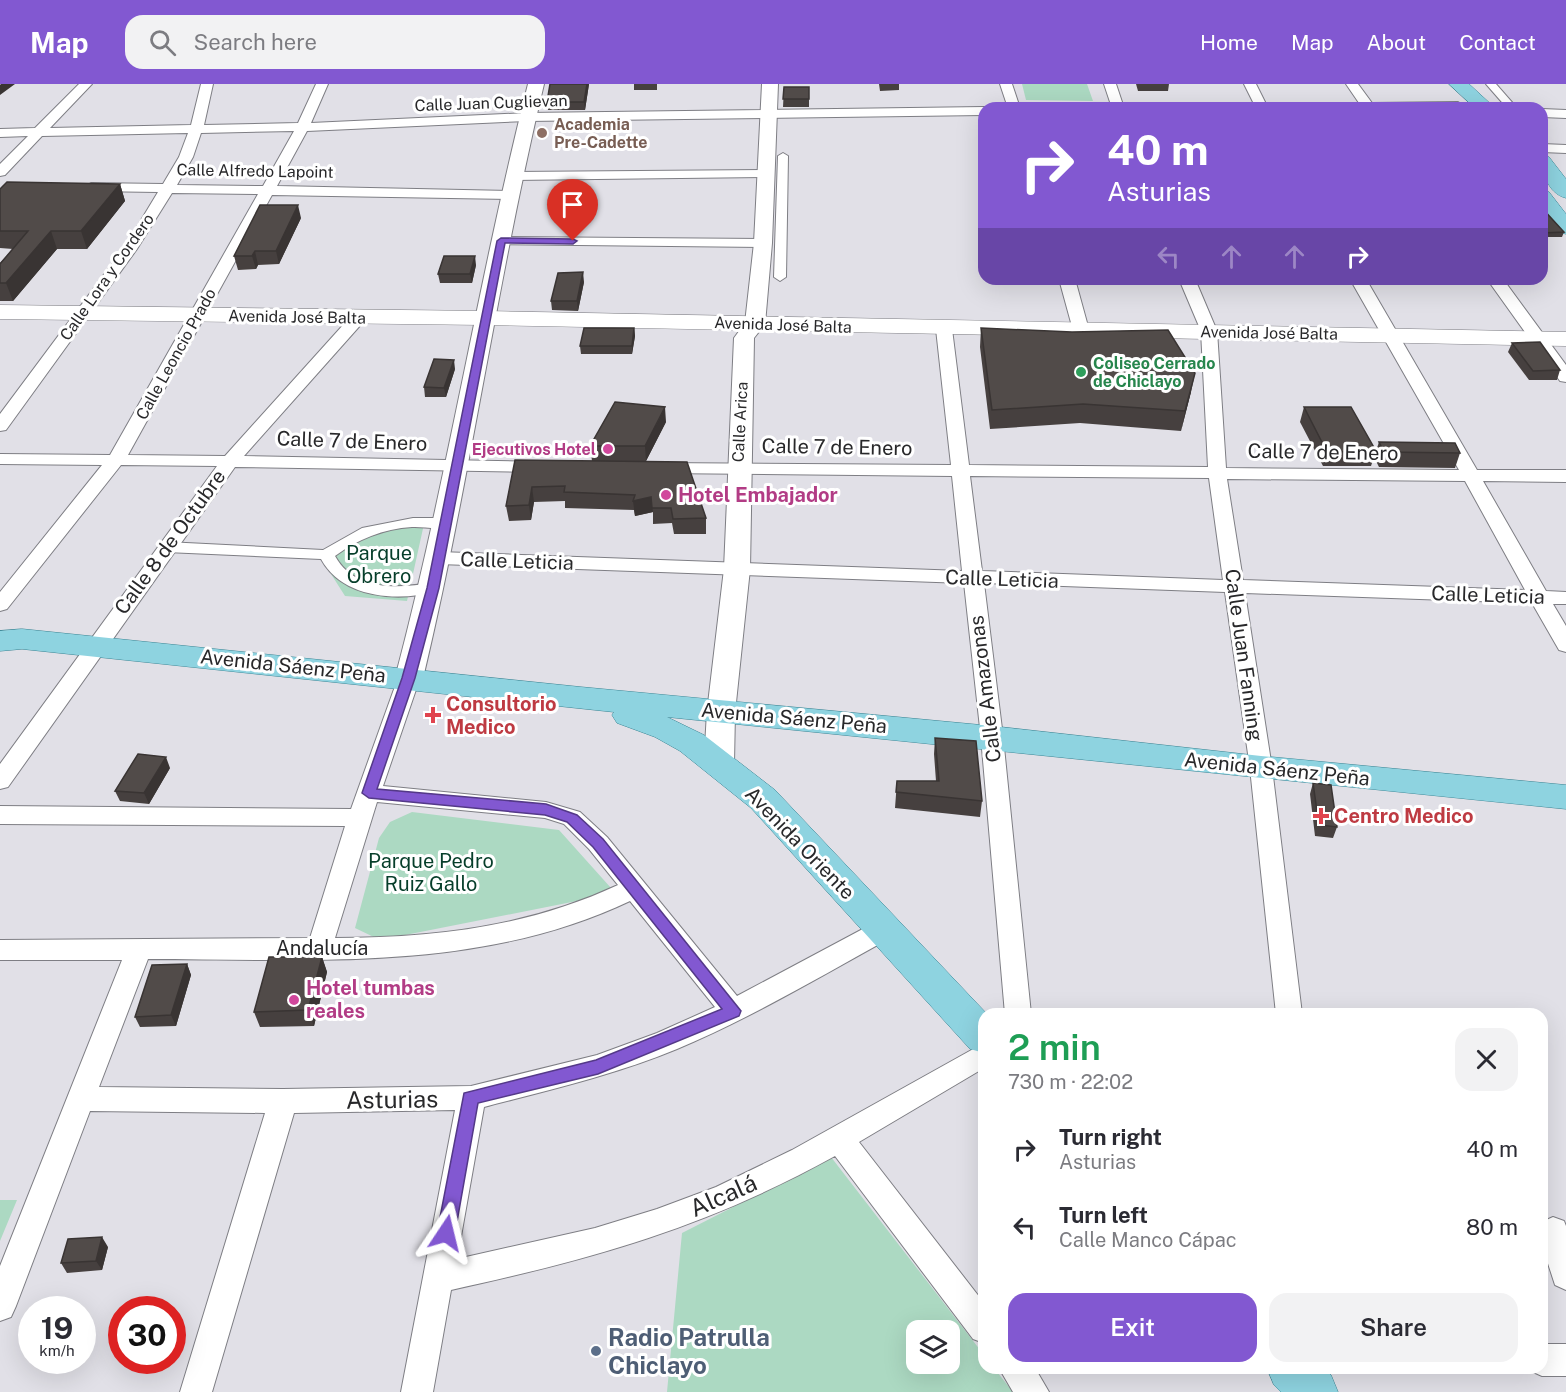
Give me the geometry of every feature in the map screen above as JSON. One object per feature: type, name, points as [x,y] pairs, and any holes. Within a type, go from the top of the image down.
[{"type":"main road","points":[[1458,84],[1479,102]]},
{"type":"main road","points":[[1441,92],[1453,102]]},
{"type":"main road","points":[[1548,176],[1566,228]]},
{"type":"main road","name":"Avenida José Balta","points":[[0,312],[485,318],[945,329],[1566,339]]},
{"type":"main road","name":"Avenida Sáenz Peña","points":[[7,637],[581,698],[992,737],[1261,768],[1566,797]]},
{"type":"main road","name":"Avenida Oriente","points":[[581,698],[667,729],[719,764],[763,799],[978,1031]]},
{"type":"street","points":[[0,172],[86,84]]},
{"type":"street","name":"Calle Lora y Cordero","points":[[0,426],[132,246],[168,188],[186,157],[196,130],[207,84]]},
{"type":"street","name":"Calle Leoncio Prado","points":[[0,605],[116,460],[199,315],[266,189],[303,127],[322,84]]},
{"type":"street","points":[[319,949],[360,818],[409,678],[433,588],[513,176],[536,84]]},
{"type":"street","name":"Calle Arica","points":[[719,764],[721,712],[736,569],[744,338],[755,324],[763,243],[765,174],[771,112],[770,84]]},
{"type":"street","points":[[1006,84],[1012,102]]},
{"type":"street","points":[[1110,84],[1116,102]]},
{"type":"street","points":[[1250,84],[1259,102]]},
{"type":"street","points":[[1352,84],[1365,102]]},
{"type":"street","points":[[1491,84],[1507,102]]},
{"type":"street","name":"Calle Juan Cuglievan","points":[[0,134],[303,127],[527,117],[978,111]]},
{"type":"street","points":[[1548,113],[1566,114]]},
{"type":"street","points":[[1548,148],[1566,149]]},
{"type":"street","points":[[780,278],[783,156]]},
{"type":"street","points":[[513,176],[765,174]]},
{"type":"street","name":"Calle Alfredo Lapoint","points":[[78,187],[510,195]]},
{"type":"street","points":[[501,241],[763,243]]},
{"type":"street","points":[[1068,285],[1081,330]]},
{"type":"street","name":"Calle Juan Fanning","points":[[1189,285],[1209,332],[1217,473],[1261,768],[1288,1008]]},
{"type":"street","points":[[1362,285],[1394,336],[1566,645]]},
{"type":"street","points":[[1500,285],[1566,377]]},
{"type":"street","name":"Calle 8 de Octubre","points":[[0,781],[94,646],[230,461],[359,317]]},
{"type":"street","name":"Calle Amazonas","points":[[945,329],[992,737],[1017,1008]]},
{"type":"street","name":"Calle 7 de Enero","points":[[0,459],[561,468]]},
{"type":"street","name":"Calle 7 de Enero","points":[[643,468],[1566,476]]},
{"type":"street","points":[[166,547],[326,555],[339,545],[371,530],[408,522],[445,523]]},
{"type":"street","points":[[326,555],[338,574],[362,587],[396,592],[433,588]]},
{"type":"street","name":"Calle Leticia","points":[[439,558],[1566,598]]},
{"type":"street","points":[[369,793],[546,810],[572,818],[587,830],[636,888],[733,1011]]},
{"type":"street","points":[[0,815],[360,818]]},
{"type":"street","name":"Andalucía","points":[[0,950],[391,948],[491,938],[591,910],[636,888]]},
{"type":"street","name":"Asturias","points":[[81,1099],[283,1101],[471,1098],[598,1066],[733,1011],[883,930]]},
{"type":"street","points":[[0,1306],[139,948]]},
{"type":"street","name":"Alcalá","points":[[438,1278],[528,1259],[688,1212],[772,1173],[838,1138],[978,1057]]},
{"type":"street","points":[[417,1392],[471,1098]]},
{"type":"street","points":[[196,1392],[283,1101]]},
{"type":"street","points":[[838,1138],[978,1320]]},
{"type":"street","points":[[1554,1231],[1566,1275]]},
{"type":"street","points":[[1548,1360],[1566,1360]]},
{"type":"street","points":[[1020,1374],[1033,1392]]},
{"type":"green space","points":[[1022,84],[1087,84],[1093,101],[1026,100]]},
{"type":"green space","name":"Parque Obrero","points":[[424,524],[407,601],[345,596],[324,563],[350,537]]},
{"type":"green space","name":"Parque Pedro Ruiz Gallo","points":[[412,812],[559,830],[611,888],[597,897],[380,940],[355,928],[379,838],[390,822]]},
{"type":"green space","points":[[831,1157],[957,1320],[906,1320],[906,1374],[960,1374],[960,1324],[978,1347],[978,1374],[999,1374],[1013,1392],[667,1392],[682,1233]]},
{"type":"green space","points":[[0,1200],[17,1200],[0,1241]]},
{"type":"building","points":[[550,84],[587,84],[584,102],[547,102]]},
{"type":"building","points":[[784,87],[809,87],[809,99],[783,99]]},
{"type":"building","points":[[7,182],[120,184],[81,231],[51,231],[6,283],[0,283],[0,264],[28,231],[0,231],[0,189]]},
{"type":"building","points":[[260,205],[298,205],[276,251],[255,251],[252,256],[234,256]]},
{"type":"building","points":[[1548,215],[1564,232],[1548,233]]},
{"type":"building","points":[[444,256],[475,256],[470,274],[438,274]]},
{"type":"building","points":[[583,272],[577,301],[551,301],[558,273]]},
{"type":"building","points":[[584,328],[634,328],[632,346],[580,346]]},
{"type":"building","name":"Coliseo Cerrado de Chiclayo","points":[[981,328],[1072,332],[1168,330],[1195,373],[1185,411],[1083,404],[992,410]]},
{"type":"building","points":[[1540,342],[1560,370],[1533,371],[1512,343]]},
{"type":"building","points":[[434,359],[454,360],[444,388],[424,387]]},
{"type":"building","points":[[615,402],[665,407],[645,446],[590,446]]},
{"type":"building","points":[[1304,407],[1351,407],[1376,451],[1327,452]]},
{"type":"building","points":[[1379,442],[1455,443],[1460,453],[1384,452]]},
{"type":"building","points":[[515,460],[687,462],[706,518],[673,519],[671,508],[652,508],[651,497],[633,501],[635,495],[564,492],[565,486],[532,487],[529,505],[506,506]]},
{"type":"building","points":[[935,738],[976,741],[982,801],[896,792],[897,781],[939,781]]},
{"type":"building","points":[[138,754],[166,757],[144,793],[115,791]]},
{"type":"building","points":[[1313,783],[1331,785],[1337,827],[1319,825]]},
{"type":"building","points":[[269,957],[322,957],[308,1010],[254,1012]]},
{"type":"building","points":[[187,964],[171,1015],[135,1017],[152,965]]},
{"type":"building","points":[[102,1237],[96,1261],[61,1263],[68,1239]]},
{"type":"place","name":"Academia Pre-Cadette","points":[[542,133]]},
{"type":"place","name":"Coliseo Cerrado de Chiclayo","points":[[1081,372]]},
{"type":"place","name":"Ejecutivos Hotel","points":[[608,449]]},
{"type":"place","name":"Hotel Embajador","points":[[666,495]]},
{"type":"place","name":"Consultorio Medico","points":[[433,715]]},
{"type":"place","name":"Centro Medico","points":[[1321,816]]},
{"type":"place","name":"Hotel tumbas reales","points":[[294,1000]]},
{"type":"place","name":"Radio Patrulla Chiclayo","points":[[596,1351]]},
{"type":"route","points":[[446,1233],[471,1098],[598,1066],[667,1041],[733,1011],[636,888],[587,830],[572,818],[546,810],[369,793],[409,678],[433,588],[501,241],[573,241]]}]
